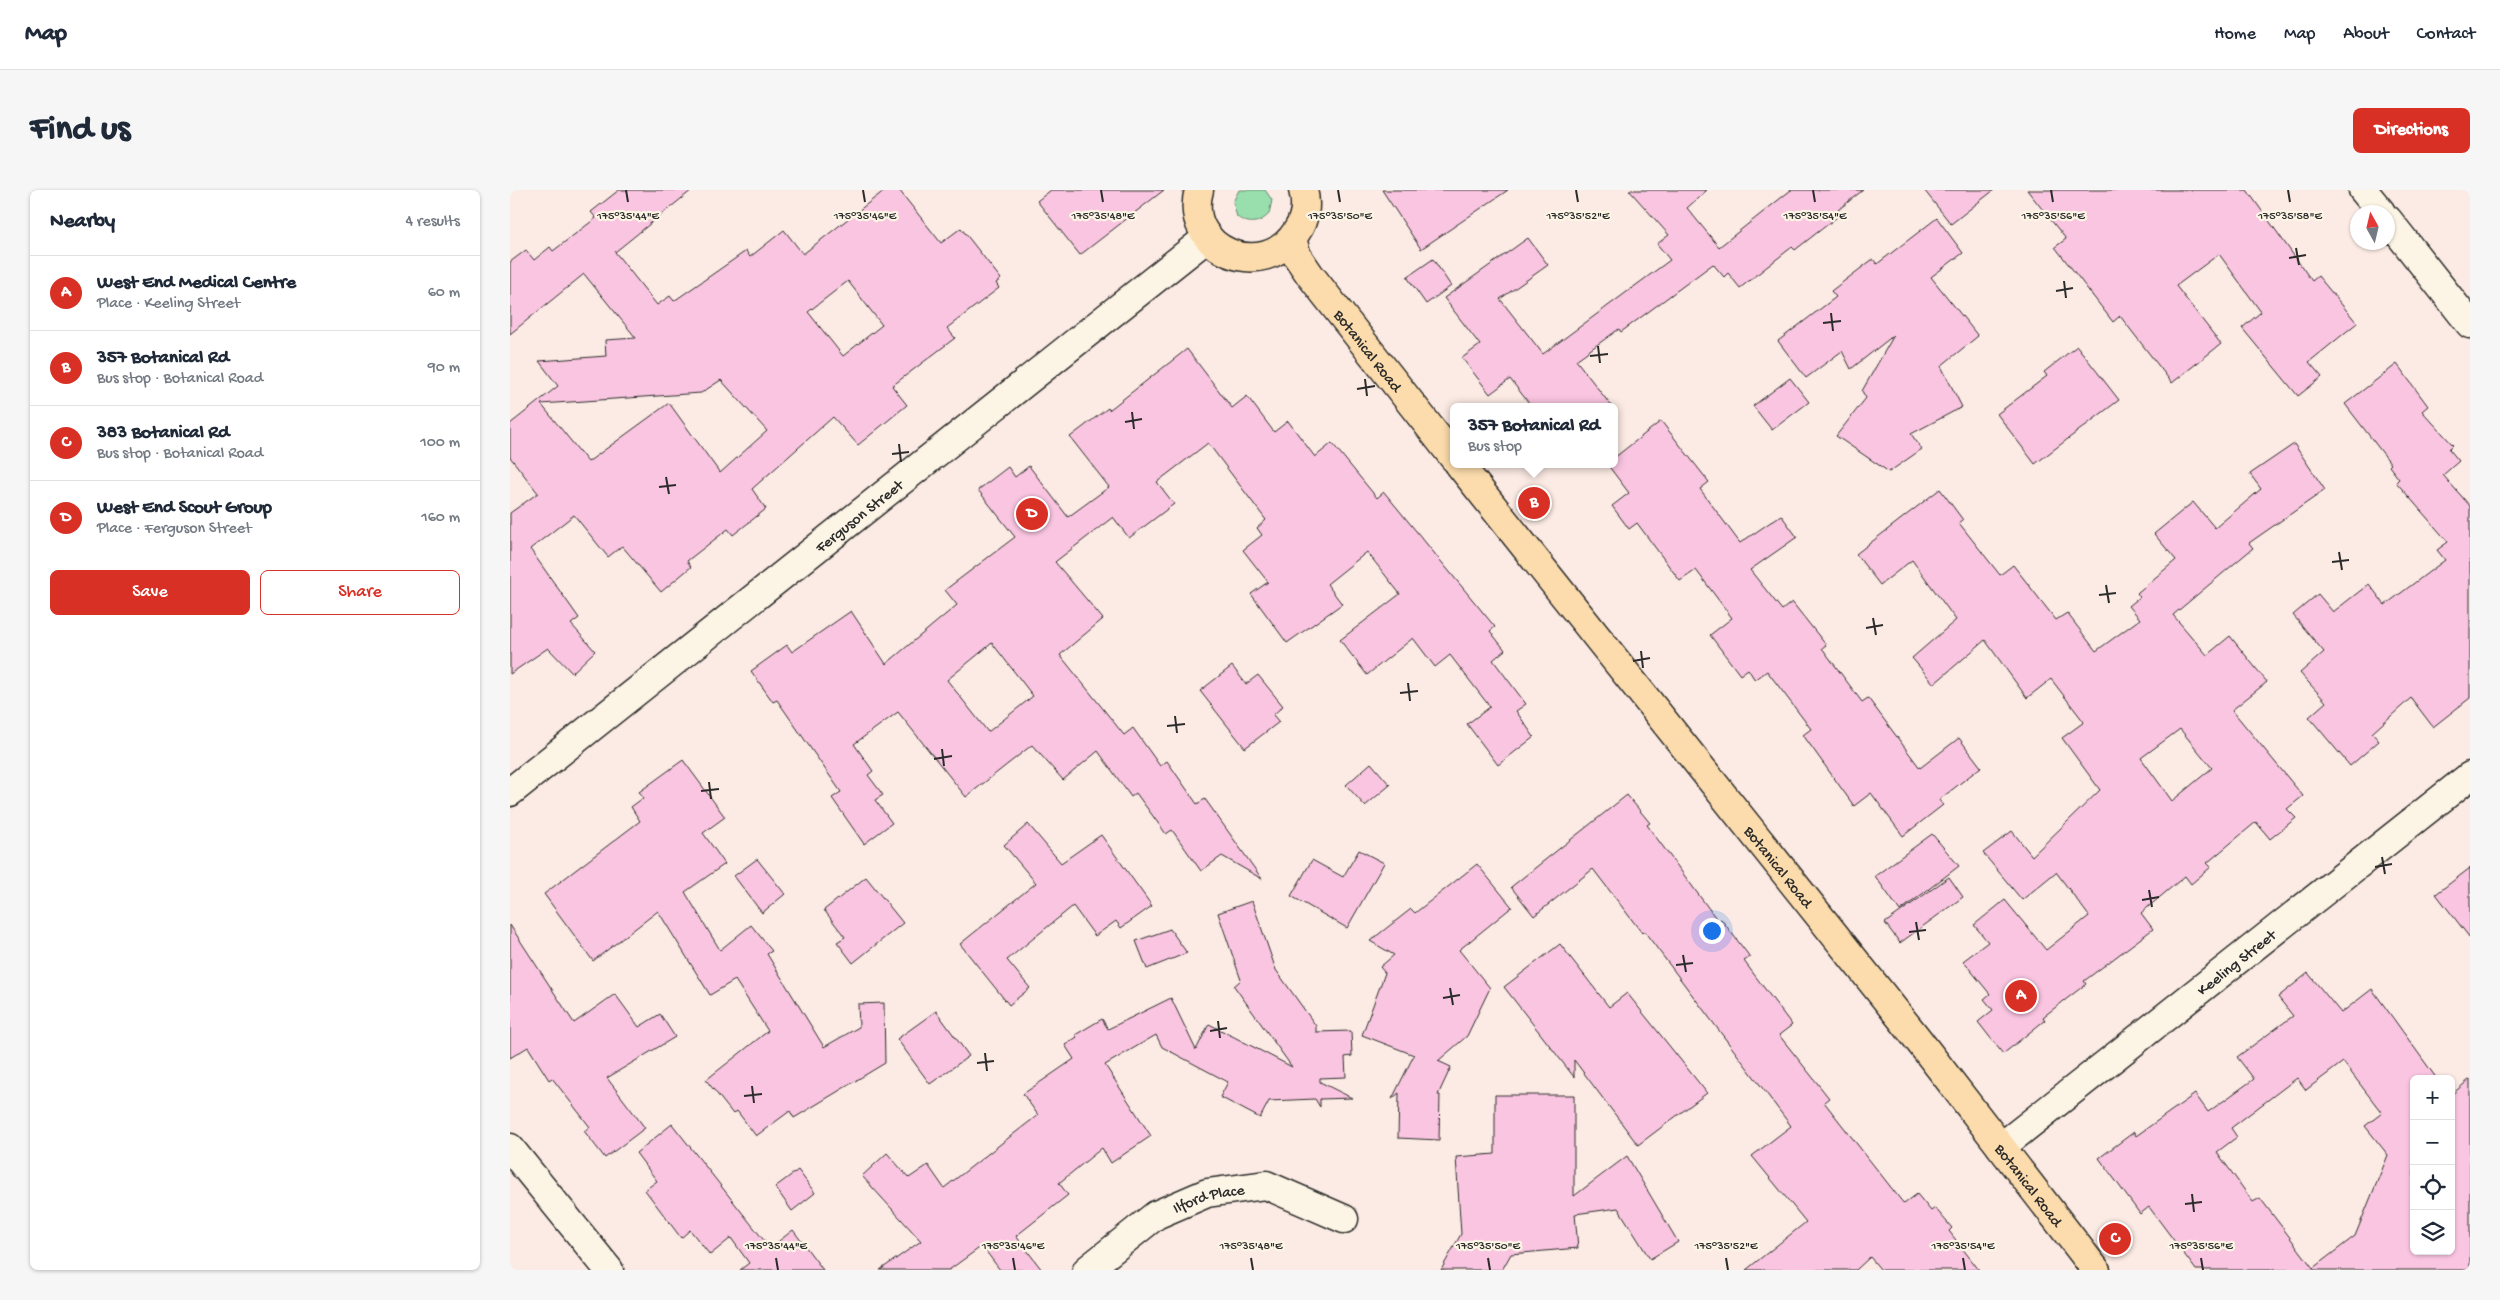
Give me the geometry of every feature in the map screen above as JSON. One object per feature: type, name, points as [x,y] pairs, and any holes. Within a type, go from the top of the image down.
[{"type":"main road","points":[[1199,190],[1197,210],[1200,224],[1208,237],[1219,248],[1233,255],[1249,258],[1265,256],[1280,250],[1292,239],[1300,226],[1304,212],[1303,190]]},
{"type":"main road","name":"Botanical Road","points":[[1292,239],[1297,256],[1310,275],[1450,453]]},
{"type":"main road","name":"Botanical Road","points":[[1462,468],[2001,1147],[2096,1270]]},
{"type":"street","points":[[2363,190],[2375,205]]},
{"type":"street","points":[[2395,229],[2470,324]]},
{"type":"street","name":"Ferguson Street","points":[[510,792],[1208,237]]},
{"type":"street","name":"Keeling Street","points":[[2001,1147],[2470,776]]},
{"type":"street","points":[[510,1148],[609,1270]]},
{"type":"street","name":"Ilford Place","points":[[1087,1270],[1156,1214],[1207,1193],[1266,1185],[1344,1219]]},
{"type":"green space","points":[[1239,190],[1265,190],[1272,200],[1269,214],[1261,220],[1254,222],[1237,217],[1233,202]]},
{"type":"building","points":[[619,190],[692,190],[615,252],[657,305],[670,296],[674,301],[746,251],[750,257],[784,230],[803,254],[885,190],[899,190],[941,243],[961,228],[1001,279],[996,283],[999,288],[947,328],[955,338],[892,386],[907,405],[858,445],[833,417],[752,489],[766,509],[733,535],[728,529],[687,561],[691,567],[661,592],[622,546],[608,557],[574,515],[530,549],[579,618],[571,624],[595,651],[572,673],[548,648],[510,674],[510,513],[538,493],[510,457],[510,424],[558,386],[539,361],[606,356],[605,340],[636,338],[584,274],[510,334],[510,262],[526,250],[534,260],[550,247],[553,251],[596,218],[591,212]],"holes":[[[848,281],[882,325],[843,356],[808,312]],[[721,380],[767,431],[720,473],[669,403],[588,462],[541,404],[701,393]]]},
{"type":"building","points":[[1051,190],[1164,190],[1080,255],[1037,201]]},
{"type":"building","points":[[1382,190],[1508,190],[1421,249]]},
{"type":"building","points":[[1629,190],[1707,190],[1687,208],[1719,247],[1791,190],[1863,190],[1838,210],[1841,214],[1795,250],[1792,247],[1740,288],[1728,273],[1724,277],[1713,264],[1621,332],[1619,329],[1576,360],[1609,403],[1529,403],[1510,379],[1490,394],[1462,358],[1480,345],[1444,298],[1528,238],[1548,265],[1500,299],[1543,354],[1670,260],[1657,244],[1669,235]]},
{"type":"building","points":[[1924,190],[1994,190],[1951,224]]},
{"type":"building","points":[[2027,190],[2247,190],[2312,281],[2318,276],[2357,323],[2309,362],[2322,377],[2298,396],[2242,328],[2261,312],[2219,254],[2176,286],[2221,344],[2172,383],[2120,316],[2113,322],[2055,247],[2066,239]]},
{"type":"building","points":[[1937,218],[1963,253],[1931,277],[1978,336],[1941,366],[1962,407],[1911,434],[1922,449],[1889,472],[1836,436],[1866,398],[1862,391],[1894,335],[1851,369],[1842,351],[1806,378],[1778,341],[1836,297],[1831,291],[1873,259],[1877,264]]},
{"type":"building","points":[[1433,259],[1451,286],[1426,304],[1407,277]]},
{"type":"building","points":[[2077,346],[2119,400],[2035,464],[1997,414],[2047,376],[2044,372]]},
{"type":"building","points":[[1187,349],[1232,408],[1247,396],[1274,432],[1288,421],[1315,457],[1332,443],[1377,498],[1384,492],[1495,627],[1490,631],[1505,650],[1493,660],[1526,704],[1516,711],[1534,737],[1498,765],[1467,724],[1490,707],[1450,655],[1435,667],[1413,638],[1367,675],[1340,640],[1400,594],[1367,552],[1327,584],[1342,604],[1287,643],[1251,594],[1268,582],[1243,550],[1262,535],[1257,528],[1266,520],[1208,443],[1157,482],[1174,504],[1129,538],[1113,517],[1055,562],[1103,619],[1060,655],[1124,735],[1133,728],[1160,766],[1167,761],[1197,804],[1205,799],[1262,879],[1222,856],[1201,871],[1172,830],[1166,834],[1136,793],[1131,797],[1098,751],[1063,780],[1032,745],[966,797],[898,712],[854,744],[873,771],[868,775],[883,795],[875,800],[892,823],[864,844],[832,798],[841,792],[777,700],[773,702],[751,671],[787,645],[792,652],[851,611],[886,664],[957,605],[945,590],[1015,537],[978,490],[1008,467],[1015,477],[1029,466],[1068,517],[1109,487],[1070,437],[1108,408],[1109,410]],"holes":[[[992,643],[1033,696],[988,732],[947,680]]]},
{"type":"building","points":[[2397,364],[2428,406],[2422,411],[2453,445],[2449,449],[2459,461],[2443,475],[2470,506],[2470,698],[2433,727],[2411,698],[2372,733],[2379,741],[2350,766],[2309,717],[2326,702],[2300,673],[2324,652],[2293,615],[2318,594],[2333,612],[2369,584],[2385,605],[2445,560],[2437,550],[2448,542],[2396,482],[2399,479],[2389,466],[2391,464],[2345,404]]},
{"type":"building","points":[[1790,378],[1809,402],[1772,430],[1753,406]]},
{"type":"building","points":[[1661,421],[1709,482],[1700,489],[1740,543],[1781,515],[1797,537],[1750,570],[1782,610],[1792,602],[1826,645],[1822,648],[1862,702],[1868,698],[1920,768],[1959,738],[1981,767],[1939,800],[1943,805],[1903,836],[1871,793],[1854,806],[1803,735],[1811,729],[1767,671],[1755,680],[1748,669],[1740,675],[1710,635],[1732,618],[1696,570],[1680,581],[1637,523],[1629,529],[1612,506],[1629,493],[1610,468],[1618,468],[1618,455]]},
{"type":"building","points":[[2294,444],[2325,490],[2249,543],[2253,548],[2173,615],[2207,655],[2230,636],[2267,682],[2232,710],[2303,796],[2287,809],[2296,818],[2270,839],[2256,822],[2207,863],[2211,867],[2191,884],[2185,876],[2141,913],[2153,929],[2084,981],[2086,984],[2043,1017],[2045,1020],[2003,1054],[1978,1022],[1993,1010],[1984,999],[1990,994],[1963,961],[1988,942],[1974,925],[2005,900],[2046,950],[2089,916],[2056,872],[2022,900],[1983,853],[2012,831],[2032,856],[2100,790],[2062,738],[2084,722],[2051,679],[2027,698],[1985,640],[1934,684],[1912,658],[1956,620],[1912,560],[1880,585],[1856,554],[1940,489],[1963,520],[1959,523],[2000,575],[2013,565],[2056,620],[2067,613],[2096,651],[2140,619],[2129,606],[2140,597],[2137,593],[2176,560],[2154,534],[2193,502],[2215,528],[2261,489],[2250,474]],"holes":[[[2180,729],[2212,768],[2172,801],[2141,758]]]},
{"type":"building","points":[[1232,666],[1246,684],[1258,675],[1283,706],[1273,715],[1279,722],[1245,748],[1200,691]]},
{"type":"building","points":[[683,760],[725,817],[703,833],[725,864],[685,892],[720,950],[751,925],[772,951],[767,954],[824,1047],[859,1027],[858,1004],[884,1003],[885,1063],[794,1118],[790,1111],[756,1136],[737,1111],[733,1114],[706,1080],[768,1031],[735,980],[710,995],[658,911],[593,961],[544,894],[640,821],[631,807],[643,798],[639,792]]},
{"type":"building","points":[[1371,763],[1390,785],[1365,806],[1346,785]]},
{"type":"building","points":[[1627,795],[1650,823],[1647,825],[1718,921],[1721,919],[1750,957],[1744,961],[1792,1025],[1779,1035],[1829,1098],[1824,1102],[1904,1204],[1917,1194],[1931,1211],[1935,1208],[1952,1228],[1949,1231],[1979,1270],[1881,1270],[1870,1257],[1856,1270],[1746,1270],[1806,1222],[1752,1156],[1791,1126],[1644,931],[1642,933],[1593,869],[1534,916],[1511,887]]},
{"type":"building","points":[[1028,824],[1061,863],[1101,835],[1152,906],[1121,928],[1116,921],[1095,936],[1073,906],[1007,960],[1030,988],[1009,1005],[960,944],[1036,883],[1004,845]]},
{"type":"building","points":[[1932,834],[1959,866],[1900,911],[1875,876]]},
{"type":"building","points":[[1359,850],[1384,863],[1347,928],[1291,896],[1312,860],[1343,877]]},
{"type":"building","points":[[757,859],[785,894],[762,913],[734,876]]},
{"type":"building","points":[[1477,864],[1512,907],[1459,950],[1490,988],[1467,1036],[1438,1061],[1451,1067],[1438,1095],[1440,1095],[1439,1140],[1398,1138],[1399,1093],[1392,1099],[1414,1055],[1362,1035],[1385,973],[1380,967],[1394,955],[1370,941],[1411,909],[1415,913]]},
{"type":"building","points":[[2470,868],[2470,938],[2436,894]]},
{"type":"building","points":[[866,877],[903,923],[853,963],[837,942],[845,937],[824,910]]},
{"type":"building","points":[[1949,877],[1963,897],[1900,943],[1885,923]]},
{"type":"building","points":[[1252,901],[1276,970],[1316,1026],[1316,1032],[1351,1031],[1352,1056],[1345,1057],[1346,1077],[1320,1078],[1320,1082],[1352,1098],[1320,1099],[1320,1107],[1315,1099],[1269,1101],[1260,1118],[1220,1097],[1228,1082],[1162,1047],[1156,1035],[1105,1065],[1151,1136],[1111,1163],[1102,1148],[1059,1183],[1068,1195],[1016,1236],[1042,1270],[1000,1270],[982,1246],[949,1270],[880,1270],[921,1241],[862,1176],[887,1153],[909,1178],[928,1165],[944,1188],[1038,1115],[1023,1094],[1074,1059],[1065,1045],[1077,1037],[1075,1035],[1102,1019],[1108,1029],[1171,998],[1196,1050],[1209,1024],[1292,1067],[1234,986],[1241,980],[1218,913]]},
{"type":"building","points":[[510,925],[574,1023],[615,994],[639,1027],[660,1014],[675,1037],[607,1078],[645,1128],[605,1158],[584,1131],[590,1127],[552,1078],[549,1080],[528,1047],[510,1058]]},
{"type":"building","points":[[1170,929],[1187,953],[1147,969],[1136,941]]},
{"type":"building","points":[[1560,944],[1609,1007],[1627,993],[1707,1093],[1638,1145],[1574,1060],[1574,1077],[1504,987]]},
{"type":"building","points":[[2308,973],[2341,1013],[2372,989],[2434,1075],[2410,1075],[2410,1255],[2455,1255],[2455,1092],[2470,1079],[2470,1270],[2196,1270],[2149,1207],[2140,1214],[2099,1158],[2134,1132],[2136,1136],[2195,1094],[2208,1112],[2254,1079],[2237,1057],[2293,1016],[2278,997]],"holes":[[[2343,1062],[2382,1113],[2365,1126],[2388,1155],[2355,1236],[2313,1268],[2260,1198],[2253,1202],[2217,1152],[2237,1137],[2231,1128],[2297,1078],[2306,1090]]]},
{"type":"building","points":[[936,1011],[969,1056],[930,1084],[897,1039]]},
{"type":"building","points":[[1495,1095],[1574,1095],[1574,1196],[1627,1156],[1678,1242],[1650,1259],[1618,1208],[1575,1214],[1578,1248],[1511,1254],[1502,1270],[1441,1270],[1461,1234],[1456,1157],[1495,1154]]},
{"type":"building","points":[[672,1124],[770,1248],[793,1230],[823,1270],[740,1270],[749,1263],[731,1238],[710,1255],[690,1230],[681,1238],[645,1190],[657,1181],[636,1153]]},
{"type":"building","points":[[798,1170],[815,1193],[792,1211],[775,1187]]},
{"type":"place","name":"357 Botanical Rd","points":[[1534,503]]},
{"type":"place","name":"West End Scout Group","points":[[1032,514]]},
{"type":"place","name":"West End Medical Centre","points":[[2021,996]]},
{"type":"place","name":"383 Botanical Rd","points":[[2115,1239]]}]
